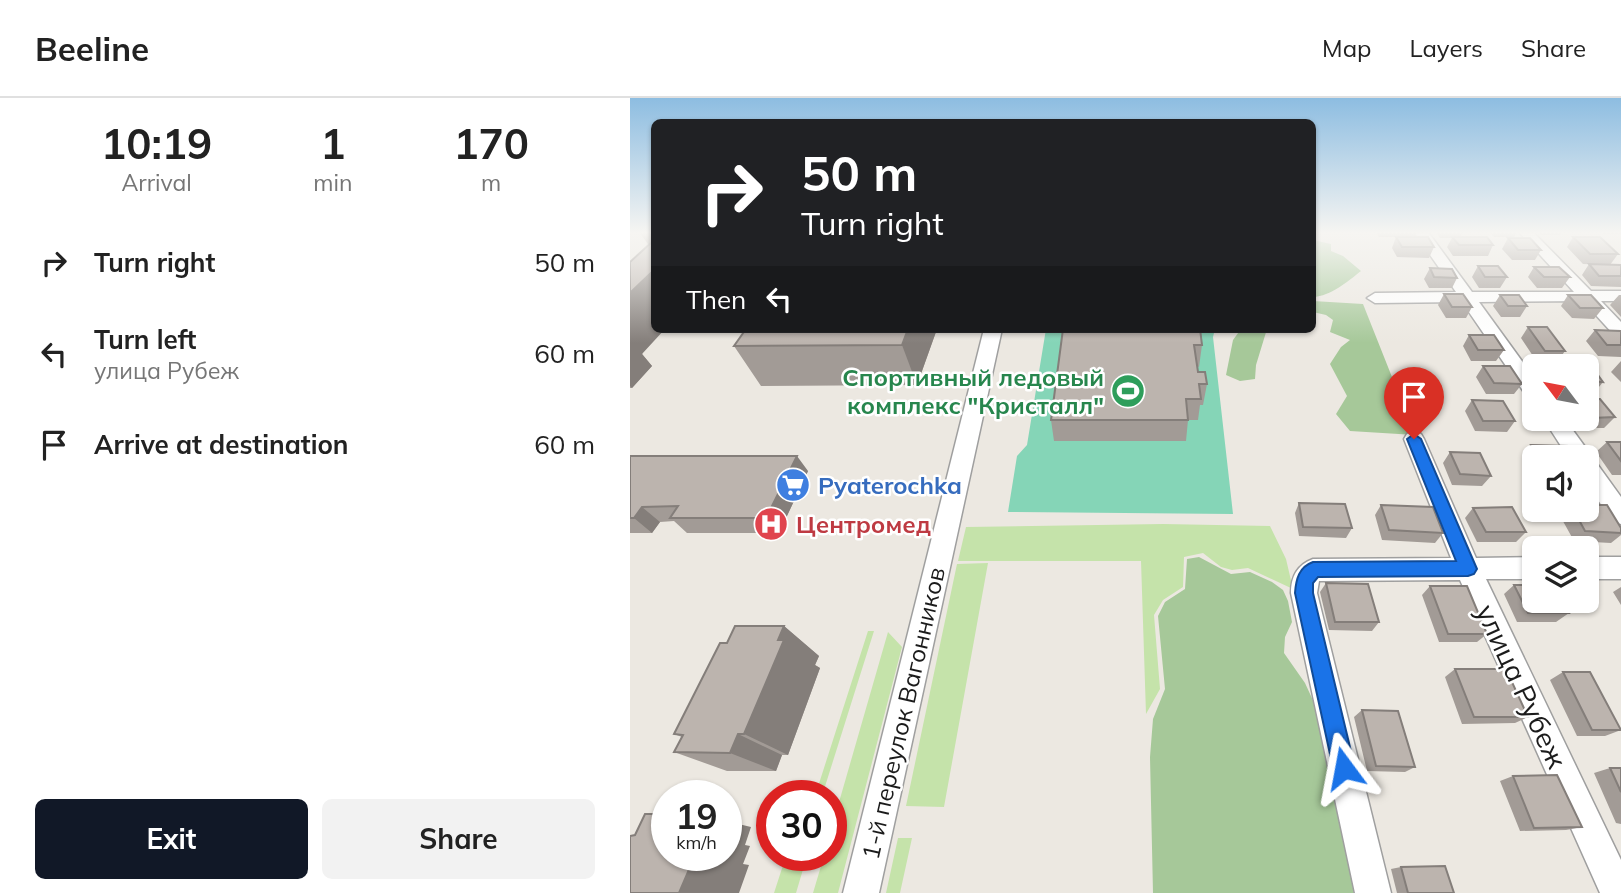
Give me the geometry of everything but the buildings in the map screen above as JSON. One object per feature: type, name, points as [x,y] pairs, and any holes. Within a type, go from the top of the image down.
[{"type":"street","points":[[1447,269],[1522,375]]},
{"type":"street","points":[[1561,269],[1621,332]]},
{"type":"street","points":[[1375,298],[1621,296]]},
{"type":"street","name":"1-й переулок Вагонников","points":[[861,893],[992,333]]},
{"type":"street","name":"улица Рубеж","points":[[1414,439],[1468,569],[1618,893]]},
{"type":"street","points":[[1599,484],[1621,515]]},
{"type":"street","points":[[1373,893],[1304,593],[1304,581],[1313,569],[1522,568]]},
{"type":"street","points":[[1599,568],[1621,568]]},
{"type":"green space","points":[[1316,269],[1361,271],[1344,284],[1316,297]]},
{"type":"green space","points":[[1316,301],[1363,304],[1415,435],[1350,431],[1336,414],[1347,396],[1330,364],[1341,347],[1350,340],[1330,332],[1333,320],[1316,313]]},
{"type":"green space","name":"Спортивный ледовый комплекс \"Кристалл\"","points":[[1045,333],[1214,333],[1233,514],[1008,512],[1017,456],[1027,445]]},
{"type":"green space","points":[[1238,333],[1266,333],[1256,365],[1255,379],[1240,381],[1226,375],[1233,340]]},
{"type":"green space","points":[[1163,524],[1270,526],[1286,559],[1293,589],[1248,568],[1232,570],[1221,567],[1203,553],[1184,557],[1183,587],[1163,600],[1154,615],[1160,689],[1146,714],[1141,561],[958,561],[966,527]]},
{"type":"green space","points":[[1199,557],[1231,574],[1250,572],[1283,590],[1292,622],[1285,637],[1284,653],[1305,683],[1316,707],[1354,893],[1153,893],[1150,757],[1153,719],[1165,689],[1158,616],[1165,602],[1185,589],[1187,559]]},
{"type":"green space","points":[[988,563],[944,807],[906,806],[957,564]]},
{"type":"green space","points":[[868,631],[874,631],[827,780],[820,780]]},
{"type":"green space","points":[[888,632],[902,647],[847,858],[845,780]]},
{"type":"green space","points":[[898,838],[912,838],[900,893],[886,893]]},
{"type":"green space","points":[[781,871],[803,871],[796,893],[774,893]]},
{"type":"green space","points":[[820,871],[844,871],[838,893],[813,893]]},
{"type":"place","name":"Спортивный ледовый комплекс \"Кристалл\"","points":[[1128,391]]},
{"type":"place","name":"Pyaterochka","points":[[793,485]]},
{"type":"place","name":"Центромед","points":[[771,524]]},
{"type":"route","points":[[1344,768],[1304,593],[1304,581],[1313,569],[1468,569],[1414,439]]}]
